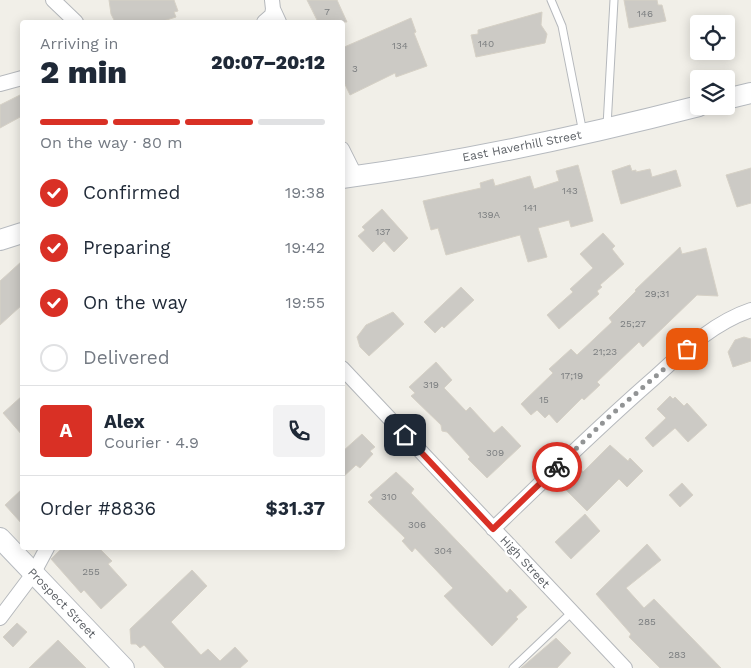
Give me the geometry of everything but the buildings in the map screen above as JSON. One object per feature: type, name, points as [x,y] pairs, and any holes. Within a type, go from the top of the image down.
[{"type":"main road","points":[[735,97],[751,93]]},
{"type":"main road","name":"East Haverhill Street","points":[[349,177],[419,167],[607,129],[690,108]]},
{"type":"main road","points":[[0,240],[20,234]]},
{"type":"main road","name":"Prospect Street","points":[[0,538],[124,668]]},
{"type":"street","points":[[53,0],[74,20]]},
{"type":"street","points":[[266,20],[272,15],[273,5]]},
{"type":"street","points":[[273,5],[278,20]]},
{"type":"street","points":[[0,84],[20,79]]},
{"type":"street","points":[[345,161],[349,177]]},
{"type":"street","points":[[493,529],[610,416],[687,349],[715,327],[751,310]]},
{"type":"street","name":"High Street","points":[[345,371],[625,668]]},
{"type":"street","points":[[0,618],[33,574],[46,550]]},
{"type":"lane","points":[[551,0],[562,26],[567,45],[583,134]]},
{"type":"lane","points":[[607,129],[614,0]]},
{"type":"lane","points":[[513,668],[572,612]]},
{"type":"way so far","points":[[557,467],[610,416],[687,349]]},
{"type":"route","points":[[405,435],[493,529],[557,467]]}]
